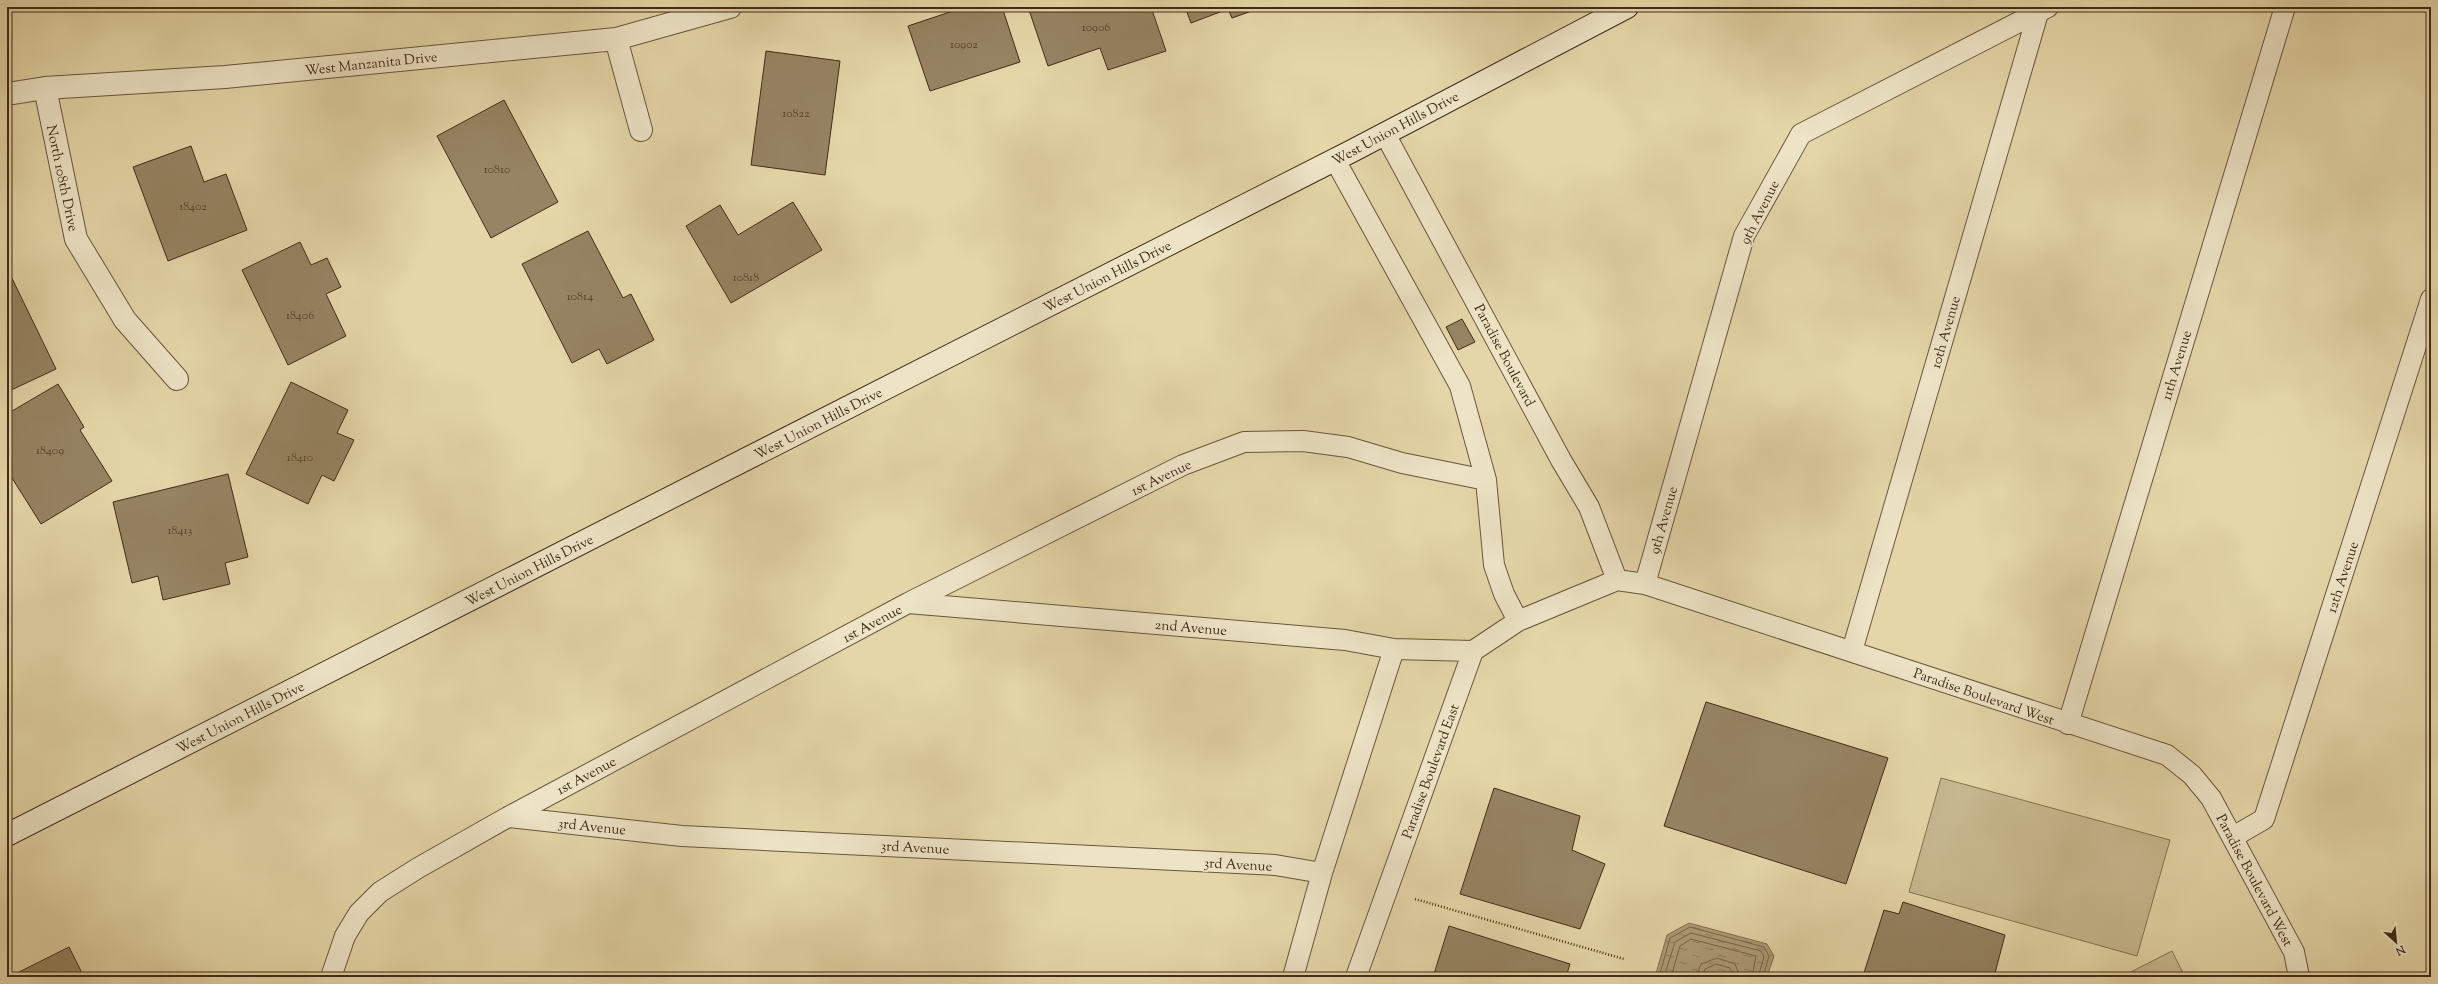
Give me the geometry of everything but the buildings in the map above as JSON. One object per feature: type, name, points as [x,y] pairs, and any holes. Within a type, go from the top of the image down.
[{"type":"main road","name":"West Manzanita Drive","points":[[7,94],[45,88],[225,77],[616,39],[730,7]]},
{"type":"main road","name":"West Union Hills Drive","points":[[7,835],[1335,160],[1627,7]]},
{"type":"main road","points":[[616,39],[641,130]]},
{"type":"main road","name":"North 108th Drive","points":[[45,88],[76,239],[125,320],[176,379]]},
{"type":"lane","name":"11th Avenue","points":[[2068,724],[2285,7]]},
{"type":"lane","name":"9th Avenue","points":[[1644,584],[1744,236],[1801,134],[2043,10]]},
{"type":"lane","name":"10th Avenue","points":[[1852,651],[2043,10]]},
{"type":"lane","name":"Paradise Boulevard","points":[[1385,134],[1561,460],[1589,507],[1616,580]]},
{"type":"lane","points":[[1335,160],[1460,386],[1486,480],[1494,565],[1504,594],[1518,621]]},
{"type":"lane","name":"12th Avenue","points":[[2233,838],[2264,819],[2431,300]]},
{"type":"lane","name":"1st Avenue","points":[[331,977],[345,936],[358,913],[380,892],[418,868],[508,817],[908,603],[1183,465],[1244,442],[1303,441],[1348,447],[1402,463],[1486,480]]},
{"type":"lane","name":"Paradise Boulevard West","points":[[1616,580],[1644,584],[1852,651],[2068,724],[2167,755],[2192,775],[2211,798],[2294,952],[2299,977]]},
{"type":"lane","points":[[1473,651],[1518,621],[1616,580]]},
{"type":"lane","name":"2nd Avenue","points":[[908,603],[1345,640],[1394,649],[1473,651]]},
{"type":"lane","points":[[1293,977],[1322,873],[1394,649]]},
{"type":"lane","name":"Paradise Boulevard East","points":[[1356,977],[1473,651]]},
{"type":"lane","name":"3rd Avenue","points":[[508,817],[682,836],[1275,865],[1322,873]]},
{"type":"path","points":[[1386,890],[1624,959]]},
{"type":"shaded area","points":[[1941,778],[2170,840],[2137,956],[1909,892]]},
{"type":"shaded area","points":[[2172,951],[2185,977],[2121,977]]},
{"type":"water","points":[[1689,923],[1767,944],[1774,956],[1767,977],[1732,977],[1717,973],[1707,977],[1655,977],[1667,935]]}]
